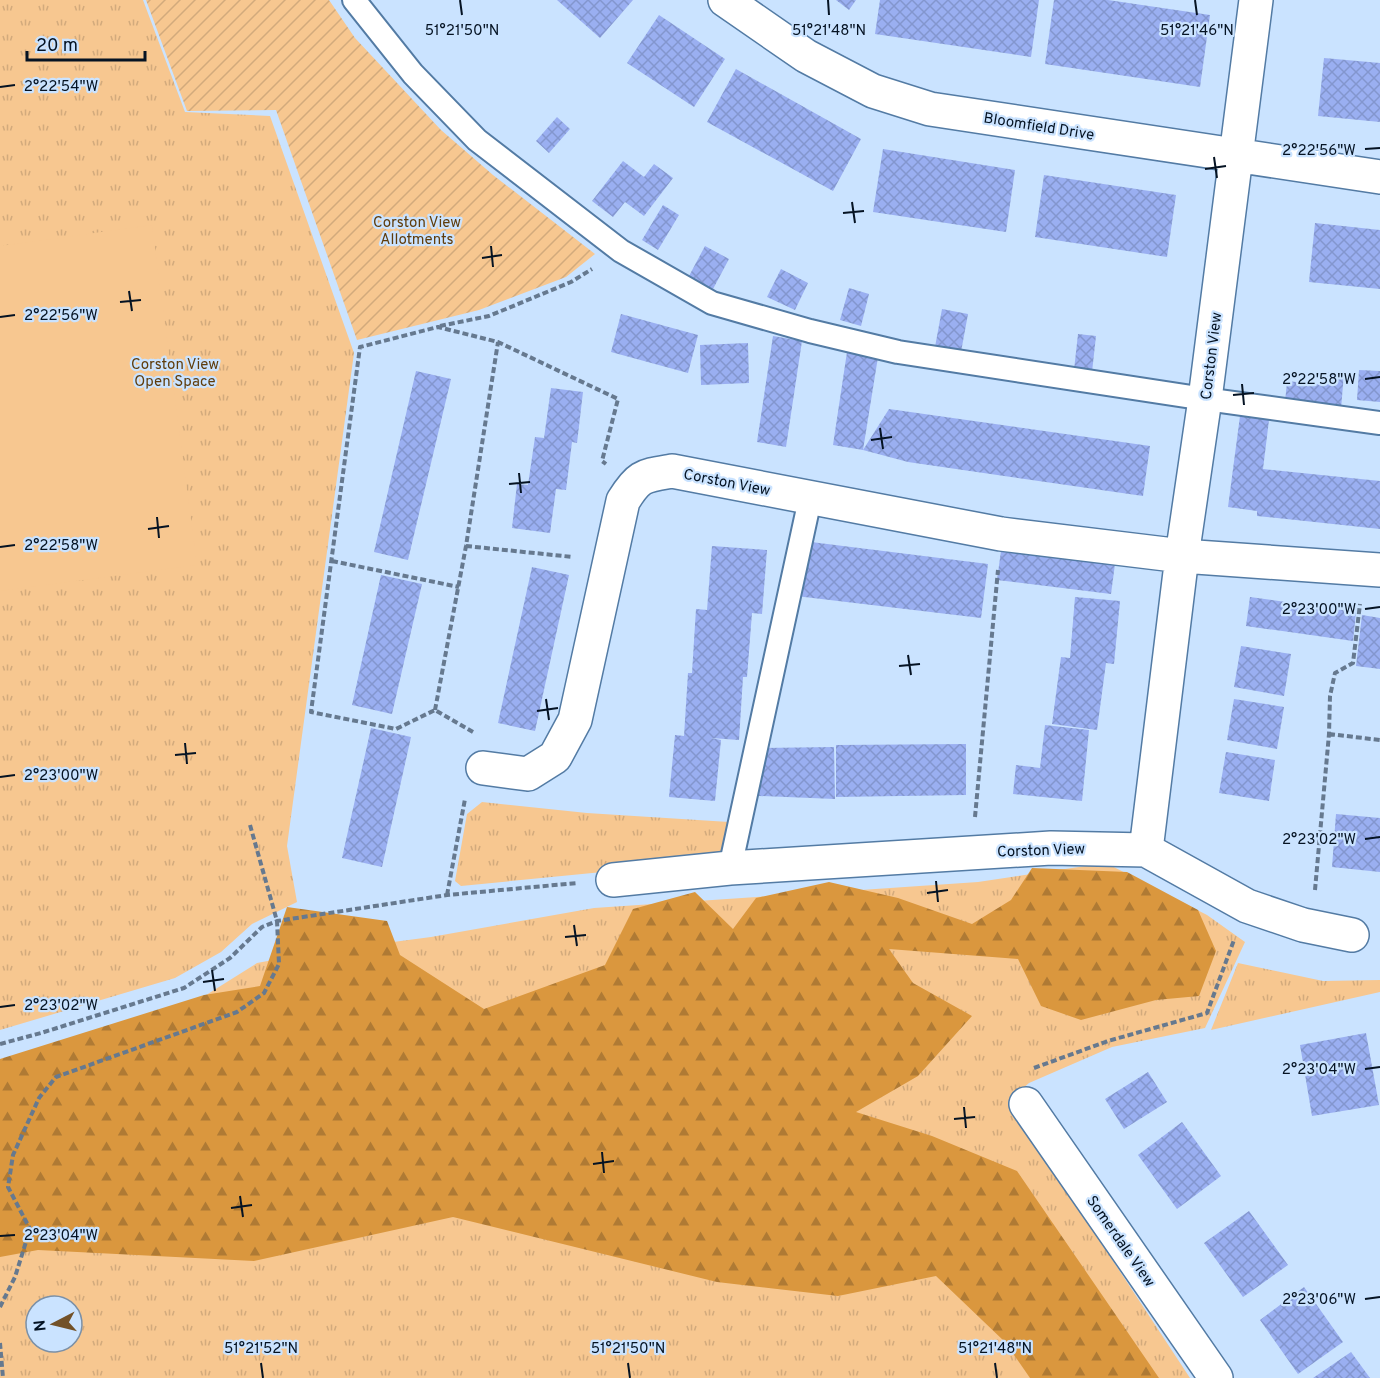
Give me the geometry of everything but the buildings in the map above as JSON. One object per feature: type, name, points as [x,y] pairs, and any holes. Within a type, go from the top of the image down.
[{"type":"street","name":"Bloomfield Drive","points":[[725,0],[806,56],[873,90],[930,109],[1235,157],[1380,177]]},
{"type":"street","name":"Corston View","points":[[1146,850],[1182,556],[1205,399],[1256,0]]},
{"type":"street","name":"Corston View","points":[[634,483],[649,475],[672,471],[1001,534],[1182,556],[1372,569]]},
{"type":"street","points":[[475,779],[528,774],[555,757],[575,720],[623,501],[634,483]]},
{"type":"street","name":"Corston View","points":[[613,880],[730,868],[1051,848],[1146,850],[1247,906],[1312,927],[1352,935]]},
{"type":"street","name":"Somerdale View","points":[[1026,1104],[1216,1378]]},
{"type":"lane","points":[[354,0],[413,74],[477,140],[621,251],[712,303],[810,331],[898,352],[1380,423]]},
{"type":"lane","points":[[730,868],[810,499]]},
{"type":"path","points":[[435,710],[396,729],[310,712],[360,347],[500,312],[571,282],[621,251]]},
{"type":"path","points":[[438,327],[498,342],[618,399],[602,461],[634,483]]},
{"type":"path","points":[[435,710],[459,587],[498,342]]},
{"type":"path","points":[[972,853],[1001,534]]},
{"type":"path","points":[[466,546],[610,561]]},
{"type":"path","points":[[332,561],[459,587]]},
{"type":"path","points":[[1312,927],[1329,734],[1330,696],[1335,673],[1353,663],[1372,569]]},
{"type":"path","points":[[435,710],[477,735]]},
{"type":"path","points":[[1329,734],[1380,740]]},
{"type":"path","points":[[447,896],[475,779]]},
{"type":"path","points":[[0,1307],[15,1276],[30,1229],[8,1187],[13,1155],[39,1098],[56,1077],[237,1012],[264,993],[279,964],[277,921],[250,825]]},
{"type":"path","points":[[0,1044],[184,988],[230,958],[262,927],[277,921],[447,896],[613,880]]},
{"type":"path","points":[[1030,1070],[1108,1041],[1207,1013],[1247,906]]},
{"type":"path","points":[[0,1343],[3,1378]]},
{"type":"green space","name":"Corston View Open Space","points":[[0,0],[143,0],[185,112],[270,116],[354,353],[287,846],[297,902],[252,924],[221,952],[175,978],[0,1030]]},
{"type":"green space","name":"Corston View Allotments","points":[[146,0],[329,0],[355,38],[441,130],[493,175],[595,254],[566,277],[479,310],[357,340],[276,110],[187,111]]},
{"type":"green space","points":[[152,225],[197,565],[0,591],[0,246]]},
{"type":"green space","points":[[482,802],[587,813],[729,822],[724,854],[715,861],[461,886],[455,881],[467,814]]},
{"type":"green space","points":[[1106,863],[1207,915],[1245,942],[1205,1028],[1112,1047],[1029,1083],[1008,1101],[1190,1378],[0,1378],[0,1069],[179,1012],[257,963],[310,953],[431,937],[594,908],[978,882]]},
{"type":"green space","points":[[1032,868],[1127,872],[1198,910],[1216,951],[1199,996],[1156,1000],[1081,1020],[1041,1006],[1018,959],[889,949],[913,983],[972,1016],[918,1076],[856,1112],[932,1136],[1017,1171],[1159,1378],[1030,1378],[1005,1342],[936,1276],[838,1296],[717,1282],[453,1217],[254,1261],[38,1250],[0,1257],[0,1059],[204,995],[260,986],[287,907],[387,921],[400,955],[484,1009],[605,965],[633,909],[695,892],[733,929],[756,898],[829,882],[898,898],[972,924],[1011,900]]},
{"type":"green space","points":[[1238,963],[1323,981],[1380,980],[1380,992],[1211,1030]]}]
